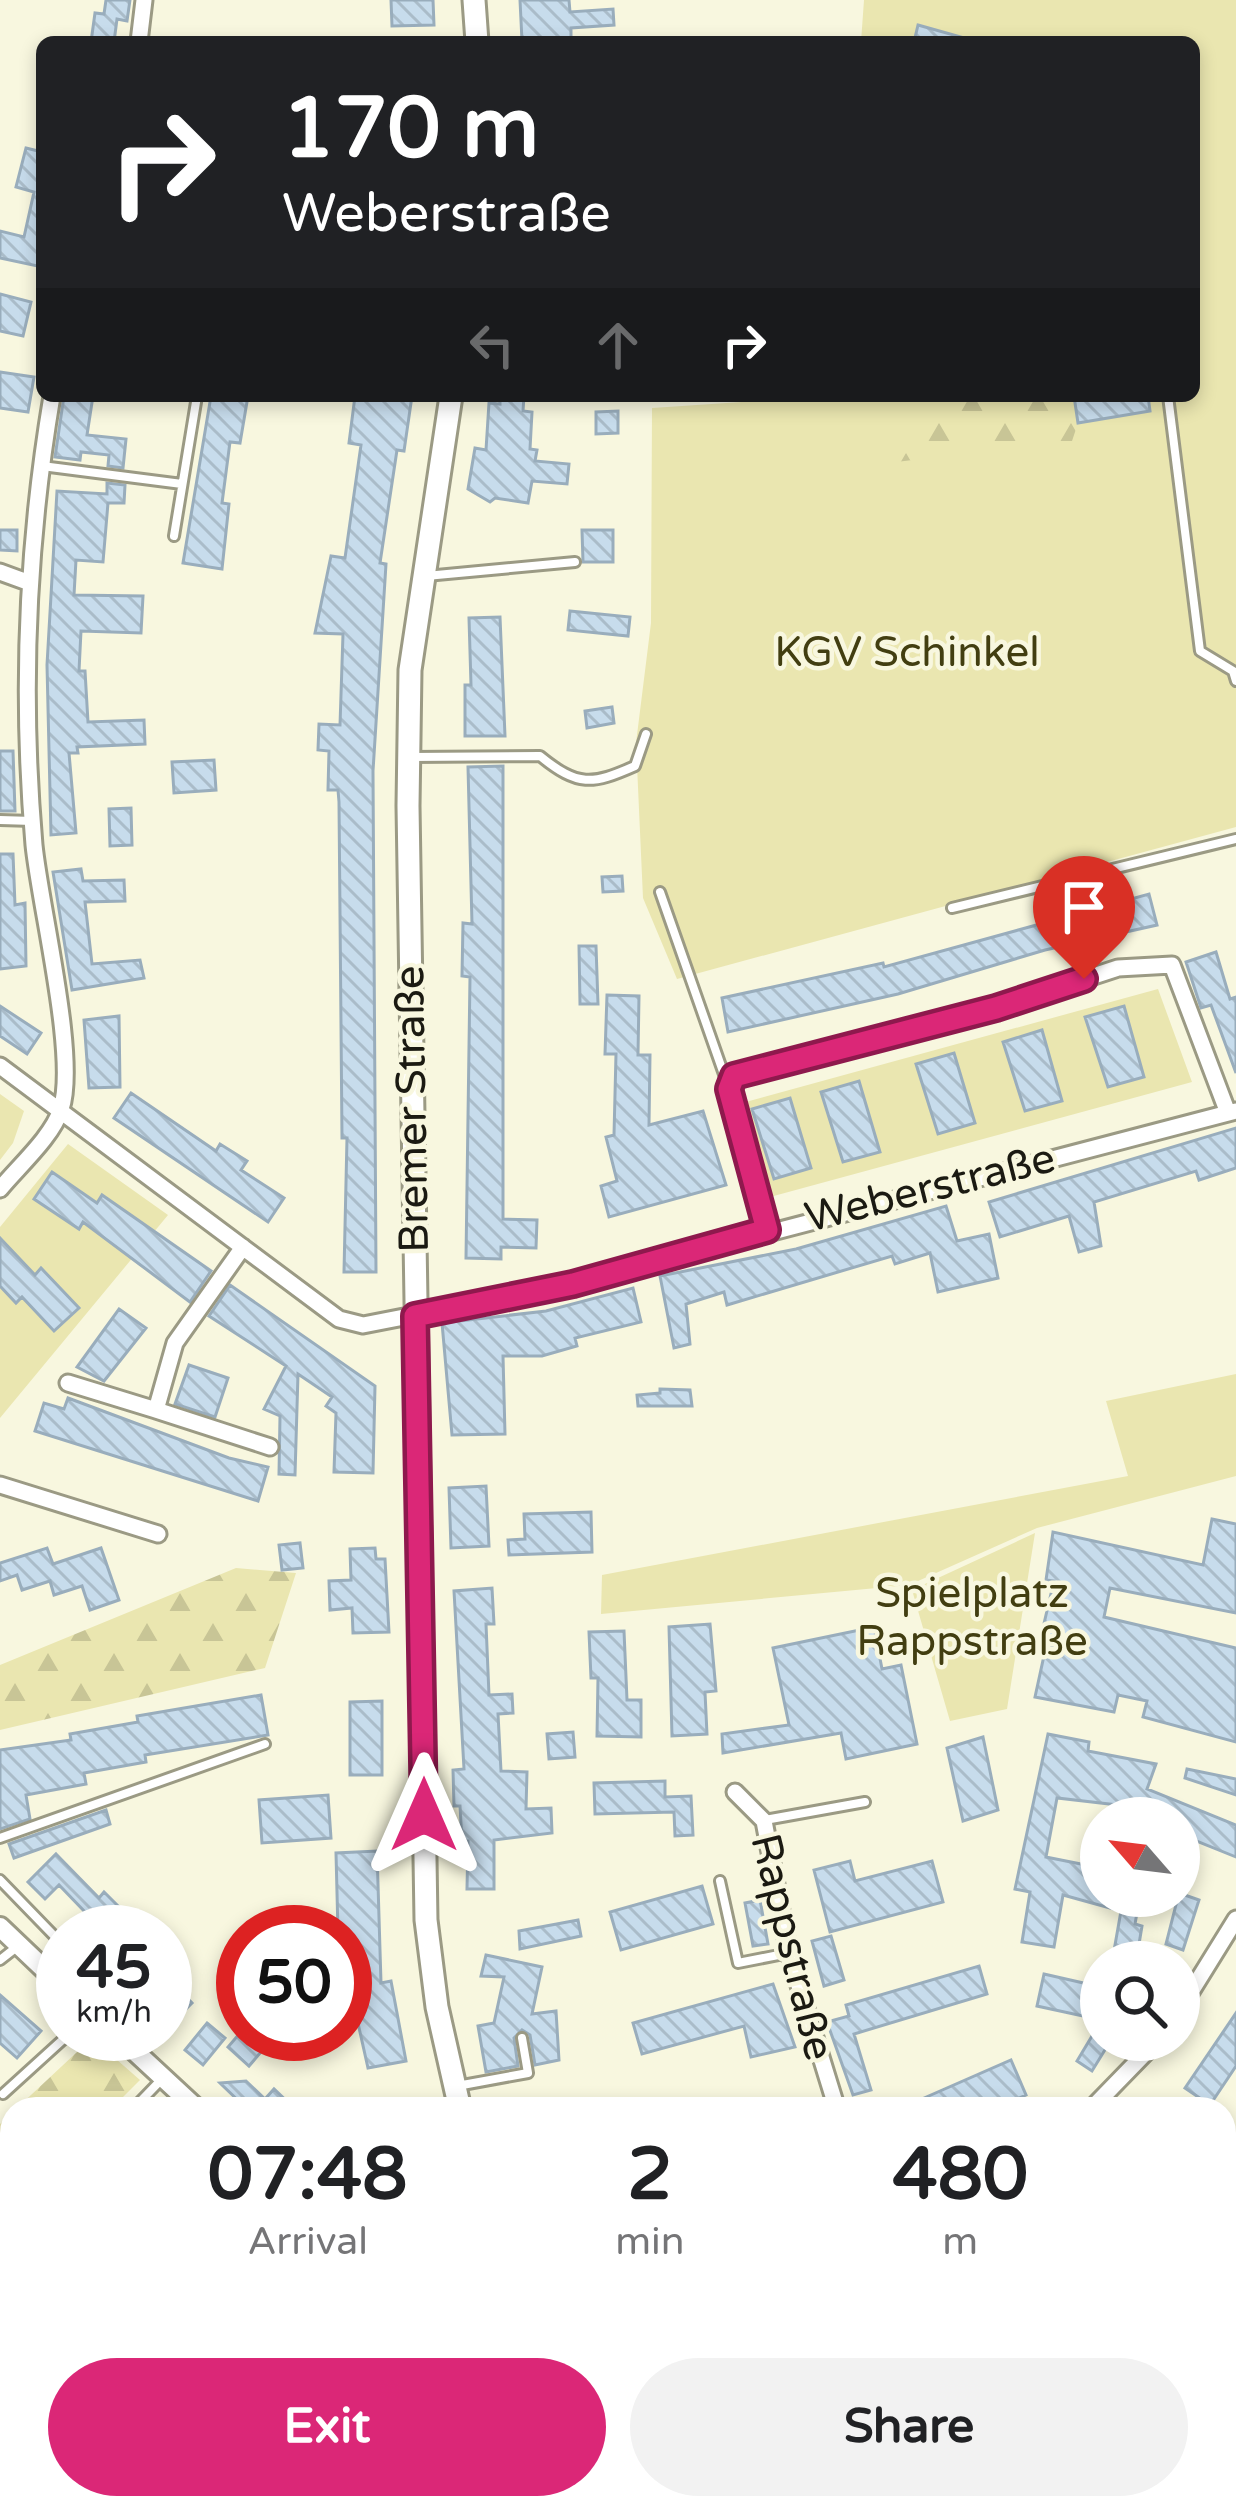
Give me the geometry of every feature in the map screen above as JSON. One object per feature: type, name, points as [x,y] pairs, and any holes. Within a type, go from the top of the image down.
[{"type":"main road","points":[[474,0],[477,36]]},
{"type":"main road","name":"Bremer Straße","points":[[450,402],[410,670],[408,757],[426,1920],[458,2097]]},
{"type":"street","points":[[140,36],[144,0]]},
{"type":"street","points":[[0,1189],[61,1111],[65,1064],[26,733],[30,584],[40,465],[51,402]]},
{"type":"street","points":[[0,572],[30,584]]},
{"type":"street","points":[[767,1230],[729,1089],[734,1076],[996,1008],[1118,968],[1172,965],[1232,1112]]},
{"type":"street","name":"Weberstraße","points":[[0,1066],[339,1319],[363,1325],[573,1284],[1232,1112]]},
{"type":"street","points":[[156,1410],[175,1343],[243,1247]]},
{"type":"street","points":[[68,1383],[270,1448]]},
{"type":"street","points":[[0,1485],[158,1534]]},
{"type":"street","name":"Rappstraße","points":[[735,1792],[764,1821],[789,1953],[833,2097]]},
{"type":"street","points":[[1200,1977],[1236,1919]]},
{"type":"street","points":[[0,1927],[36,1961]]},
{"type":"street","points":[[146,2061],[185,2097]]},
{"type":"street","points":[[1103,2097],[1138,2061]]},
{"type":"lane","points":[[173,536],[196,402]]},
{"type":"lane","points":[[1169,402],[1200,651],[1233,670],[1236,681]]},
{"type":"lane","points":[[40,465],[182,484]]},
{"type":"lane","points":[[425,576],[574,562]]},
{"type":"lane","points":[[408,757],[540,756],[562,774],[596,783],[635,766],[646,734]]},
{"type":"lane","points":[[0,820],[33,820]]},
{"type":"lane","points":[[952,908],[1236,839]]},
{"type":"lane","points":[[660,892],[729,1089]]},
{"type":"lane","points":[[0,1838],[265,1744]]},
{"type":"lane","points":[[764,1821],[865,1802]]},
{"type":"lane","points":[[0,1880],[36,1917]]},
{"type":"lane","points":[[720,1881],[738,1963],[789,1953]]},
{"type":"lane","points":[[0,1960],[20,1946]]},
{"type":"lane","points":[[461,2097],[528,2072],[522,2038]]},
{"type":"lane","points":[[3,2094],[39,2061]]},
{"type":"lane","points":[[145,2097],[164,2077]]},
{"type":"green space","name":"KGV Schinkel","points":[[864,0],[1236,0],[1236,827],[677,979],[643,898],[636,743],[651,623],[652,408],[741,402],[1200,402],[1200,36],[861,36]]},
{"type":"green space","points":[[933,402],[1075,402],[1078,423],[1072,441],[896,462],[923,433]]},
{"type":"green space","points":[[1158,989],[1192,1082],[770,1197],[742,1103]]},
{"type":"green space","points":[[0,1094],[24,1111],[13,1143],[0,1160]]},
{"type":"green space","points":[[68,1144],[168,1215],[0,1418],[0,1227]]},
{"type":"green space","points":[[1236,1374],[1236,1476],[1037,1528],[909,1585],[601,1614],[602,1575],[1128,1476],[1106,1401]]},
{"type":"green space","name":"Spielplatz Rappstraße","points":[[1035,1533],[1007,1709],[950,1721],[912,1590]]},
{"type":"green space","points":[[236,1568],[296,1573],[265,1668],[0,1730],[0,1665]]},
{"type":"green space","points":[[67,2061],[118,2061],[140,2080],[123,2097],[29,2097]]},
{"type":"building","points":[[106,0],[130,0],[127,21],[117,19],[115,36],[92,36],[95,13],[104,14]]},
{"type":"building","points":[[391,0],[433,0],[434,25],[392,26]]},
{"type":"building","points":[[520,0],[569,0],[570,12],[613,9],[614,25],[571,28],[571,36],[522,36]]},
{"type":"building","points":[[918,25],[957,36],[915,36]]},
{"type":"building","points":[[26,148],[36,150],[36,266],[0,258],[0,231],[24,237],[34,192],[16,187]]},
{"type":"building","points":[[0,294],[31,302],[23,336],[0,331]]},
{"type":"building","points":[[0,372],[34,377],[28,412],[0,408]]},
{"type":"building","points":[[63,402],[92,402],[87,435],[126,439],[123,468],[108,466],[109,455],[81,452],[80,460],[55,457]]},
{"type":"building","points":[[210,402],[247,402],[240,443],[230,442],[222,503],[229,504],[222,569],[183,563]]},
{"type":"building","points":[[354,402],[411,402],[404,451],[397,450],[380,563],[386,564],[373,771],[376,1272],[344,1272],[347,1138],[342,1138],[339,802],[338,790],[328,790],[329,751],[318,750],[319,724],[340,725],[343,634],[315,633],[331,556],[345,558],[361,445],[349,443]]},
{"type":"building","points":[[524,402],[523,411],[532,412],[530,449],[537,450],[535,461],[569,464],[567,484],[532,481],[528,503],[495,498],[490,502],[468,489],[475,448],[486,450],[489,403]]},
{"type":"building","points":[[1075,402],[1149,402],[1150,411],[1078,423]]},
{"type":"building","points":[[618,411],[618,433],[596,434],[596,412]]},
{"type":"building","points":[[107,483],[125,485],[124,503],[108,503],[103,562],[76,560],[74,595],[143,596],[141,633],[81,631],[79,671],[85,671],[88,722],[144,720],[145,744],[77,747],[78,753],[69,753],[76,833],[51,835],[47,665],[57,491],[107,494]]},
{"type":"building","points":[[0,530],[17,530],[17,551],[0,550]]},
{"type":"building","points":[[582,530],[613,530],[613,562],[583,562]]},
{"type":"building","points":[[570,611],[630,617],[628,636],[568,630]]},
{"type":"building","points":[[500,617],[505,736],[465,736],[465,685],[471,685],[469,618]]},
{"type":"building","points":[[612,707],[614,723],[587,728],[585,711]]},
{"type":"building","points":[[0,751],[13,751],[15,811],[0,811]]},
{"type":"building","points":[[214,760],[216,790],[174,793],[172,762]]},
{"type":"building","points":[[503,766],[503,1219],[537,1220],[536,1248],[501,1247],[501,1259],[466,1258],[470,977],[462,976],[463,923],[472,924],[468,767]]},
{"type":"building","points":[[131,808],[132,845],[110,846],[109,809]]},
{"type":"building","points":[[0,854],[13,854],[15,905],[25,903],[26,966],[0,969]]},
{"type":"building","points":[[81,869],[83,881],[124,880],[125,901],[85,902],[92,964],[140,960],[144,978],[72,990],[53,872]]},
{"type":"building","points":[[622,876],[623,891],[603,892],[602,877]]},
{"type":"building","points":[[1149,894],[1157,925],[1045,950],[898,994],[728,1032],[722,998],[883,963],[884,967]]},
{"type":"building","points":[[579,946],[596,946],[598,1004],[580,1004]]},
{"type":"building","points":[[1216,952],[1230,999],[1236,997],[1236,1073],[1211,1005],[1201,1008],[1186,962]]},
{"type":"building","points":[[607,995],[639,996],[638,1055],[650,1055],[649,1125],[703,1111],[726,1185],[609,1217],[601,1186],[617,1181],[606,1137],[614,1135],[616,1054],[605,1054]]},
{"type":"building","points":[[0,1006],[41,1033],[27,1054],[0,1036]]},
{"type":"building","points":[[1124,1006],[1144,1077],[1108,1087],[1085,1017]]},
{"type":"building","points":[[119,1016],[120,1087],[89,1088],[84,1020]]},
{"type":"building","points":[[1042,1030],[1062,1101],[1025,1111],[1003,1042]]},
{"type":"building","points":[[954,1053],[975,1123],[938,1134],[916,1064]]},
{"type":"building","points":[[859,1081],[880,1152],[843,1162],[821,1092]]},
{"type":"building","points":[[131,1093],[216,1151],[220,1144],[247,1161],[241,1170],[284,1198],[268,1222],[114,1118]]},
{"type":"building","points":[[790,1098],[811,1168],[774,1179],[752,1109]]},
{"type":"building","points":[[1236,1128],[1236,1168],[1199,1180],[1196,1171],[1094,1202],[1101,1246],[1079,1252],[1069,1216],[1000,1237],[989,1202]]},
{"type":"building","points":[[52,1172],[97,1203],[102,1195],[211,1271],[190,1302],[83,1222],[79,1229],[34,1199]]},
{"type":"building","points":[[946,1206],[957,1241],[989,1234],[998,1278],[938,1292],[930,1253],[895,1264],[892,1256],[727,1305],[724,1292],[686,1304],[690,1344],[674,1348],[660,1276],[796,1249]]},
{"type":"building","points":[[0,1238],[35,1275],[41,1268],[79,1308],[54,1331],[22,1297],[16,1303],[0,1286]]},
{"type":"building","points":[[230,1285],[375,1386],[373,1473],[334,1472],[336,1413],[326,1406],[332,1397],[298,1374],[295,1475],[279,1474],[280,1416],[264,1409],[286,1366],[209,1316]]},
{"type":"building","points":[[633,1288],[641,1322],[575,1338],[577,1346],[542,1356],[503,1356],[505,1434],[452,1435],[442,1323],[546,1311]]},
{"type":"building","points":[[119,1309],[146,1328],[104,1381],[77,1367]]},
{"type":"building","points":[[189,1365],[228,1378],[215,1417],[175,1404]]},
{"type":"building","points":[[660,1389],[690,1390],[692,1406],[638,1406],[637,1395],[660,1393]]},
{"type":"building","points":[[68,1398],[229,1458],[268,1467],[258,1501],[35,1431],[44,1403],[64,1409]]},
{"type":"building","points":[[486,1486],[489,1546],[451,1548],[449,1488]]},
{"type":"building","points":[[591,1512],[592,1552],[509,1555],[508,1540],[525,1539],[524,1514]]},
{"type":"building","points":[[1212,1519],[1236,1524],[1236,1613],[1110,1588],[1104,1617],[1236,1648],[1236,1742],[1143,1717],[1147,1701],[1118,1695],[1114,1712],[1035,1697],[1045,1651],[1038,1649],[1054,1581],[1046,1580],[1053,1532],[1203,1565]]},
{"type":"building","points":[[300,1543],[303,1568],[282,1570],[279,1545]]},
{"type":"building","points":[[47,1548],[53,1564],[101,1548],[119,1600],[90,1610],[82,1586],[54,1595],[50,1581],[22,1590],[17,1575],[0,1581],[0,1563]]},
{"type":"building","points":[[375,1548],[376,1559],[385,1559],[389,1632],[353,1633],[352,1608],[330,1610],[329,1581],[351,1580],[350,1549]]},
{"type":"building","points":[[492,1588],[494,1624],[486,1624],[489,1695],[512,1694],[513,1713],[498,1714],[501,1771],[527,1772],[526,1809],[551,1808],[552,1833],[494,1840],[494,1889],[467,1889],[468,1841],[462,1841],[460,1806],[454,1806],[453,1770],[464,1769],[454,1591]]},
{"type":"building","points":[[710,1624],[716,1691],[705,1692],[707,1734],[672,1736],[669,1627]]},
{"type":"building","points":[[874,1627],[882,1669],[901,1665],[917,1744],[846,1759],[841,1733],[723,1753],[722,1734],[789,1725],[773,1648]]},
{"type":"building","points":[[624,1631],[627,1700],[641,1700],[641,1737],[597,1736],[598,1678],[591,1678],[589,1632]]},
{"type":"building","points":[[261,1695],[268,1735],[145,1755],[146,1762],[84,1773],[86,1784],[26,1795],[30,1819],[0,1829],[0,1750],[71,1740],[70,1734],[138,1722],[137,1716]]},
{"type":"building","points":[[382,1701],[382,1775],[350,1775],[350,1702]]},
{"type":"building","points":[[573,1732],[575,1757],[549,1759],[547,1734]]},
{"type":"building","points":[[1048,1734],[1089,1742],[1088,1751],[1156,1764],[1147,1789],[1167,1797],[1057,1798],[1046,1857],[1080,1864],[1080,1900],[1063,1895],[1054,1947],[1022,1942],[1030,1892],[1015,1889]]},
{"type":"building","points":[[983,1737],[998,1810],[963,1821],[947,1748]]},
{"type":"building","points":[[1187,1769],[1236,1779],[1236,1795],[1185,1778]]},
{"type":"building","points":[[665,1781],[665,1797],[691,1796],[693,1835],[675,1836],[674,1812],[595,1814],[594,1783]]},
{"type":"building","points":[[328,1795],[331,1838],[262,1843],[259,1800]]},
{"type":"building","points":[[106,1810],[110,1824],[14,1858],[9,1844]]},
{"type":"building","points":[[1200,1810],[1236,1825],[1236,1857],[1200,1842]]},
{"type":"building","points":[[377,1851],[381,1983],[391,1981],[406,2061],[368,2068],[366,2061],[372,2061],[372,1905],[337,1905],[336,1853]]},
{"type":"building","points":[[56,1854],[99,1898],[104,1892],[117,1905],[78,1905],[59,1885],[45,1899],[28,1882]]},
{"type":"building","points":[[850,1861],[855,1881],[932,1861],[943,1902],[830,1932],[814,1870]]},
{"type":"building","points":[[702,1886],[713,1924],[621,1950],[610,1912]]},
{"type":"building","points":[[760,1900],[768,1944],[753,1946],[745,1903]]},
{"type":"building","points":[[1120,1917],[1136,1917],[1135,1924],[1142,1926],[1140,1941],[1116,1941]]},
{"type":"building","points":[[1173,1917],[1194,1917],[1186,1941],[1167,1941]]},
{"type":"building","points":[[578,1920],[581,1936],[520,1949],[519,1931]]},
{"type":"building","points":[[831,1936],[844,1980],[824,1986],[812,1941]]},
{"type":"building","points":[[486,1955],[542,1967],[532,2014],[556,2011],[559,2060],[535,2065],[530,2035],[522,2030],[514,2038],[518,2066],[486,2072],[478,2026],[494,2023],[504,1977],[481,1976]]},
{"type":"building","points":[[979,1966],[987,1994],[854,2034],[871,2090],[853,2095],[827,2022],[849,2016],[846,2005]]},
{"type":"building","points":[[1044,1974],[1080,1982],[1080,2015],[1037,2006]]},
{"type":"building","points":[[773,1984],[795,2047],[751,2057],[744,2026],[642,2054],[633,2023]]},
{"type":"building","points":[[0,1995],[36,2027],[36,2037],[17,2058],[0,2043]]},
{"type":"building","points":[[1236,2013],[1236,2066],[1215,2097],[1198,2097],[1185,2088]]},
{"type":"building","points":[[207,2023],[216,2030],[216,2049],[203,2065],[192,2056],[192,2041]]},
{"type":"building","points":[[1080,2056],[1080,2061],[1098,2061],[1092,2071],[1077,2061]]},
{"type":"building","points":[[1011,2060],[1026,2095],[1021,2097],[926,2097]]},
{"type":"building","points":[[246,2081],[263,2097],[235,2097],[220,2083]]},
{"type":"route","points":[[424,1815],[415,1316],[573,1284],[767,1230],[729,1089],[734,1076],[996,1008],[1084,979]]}]
